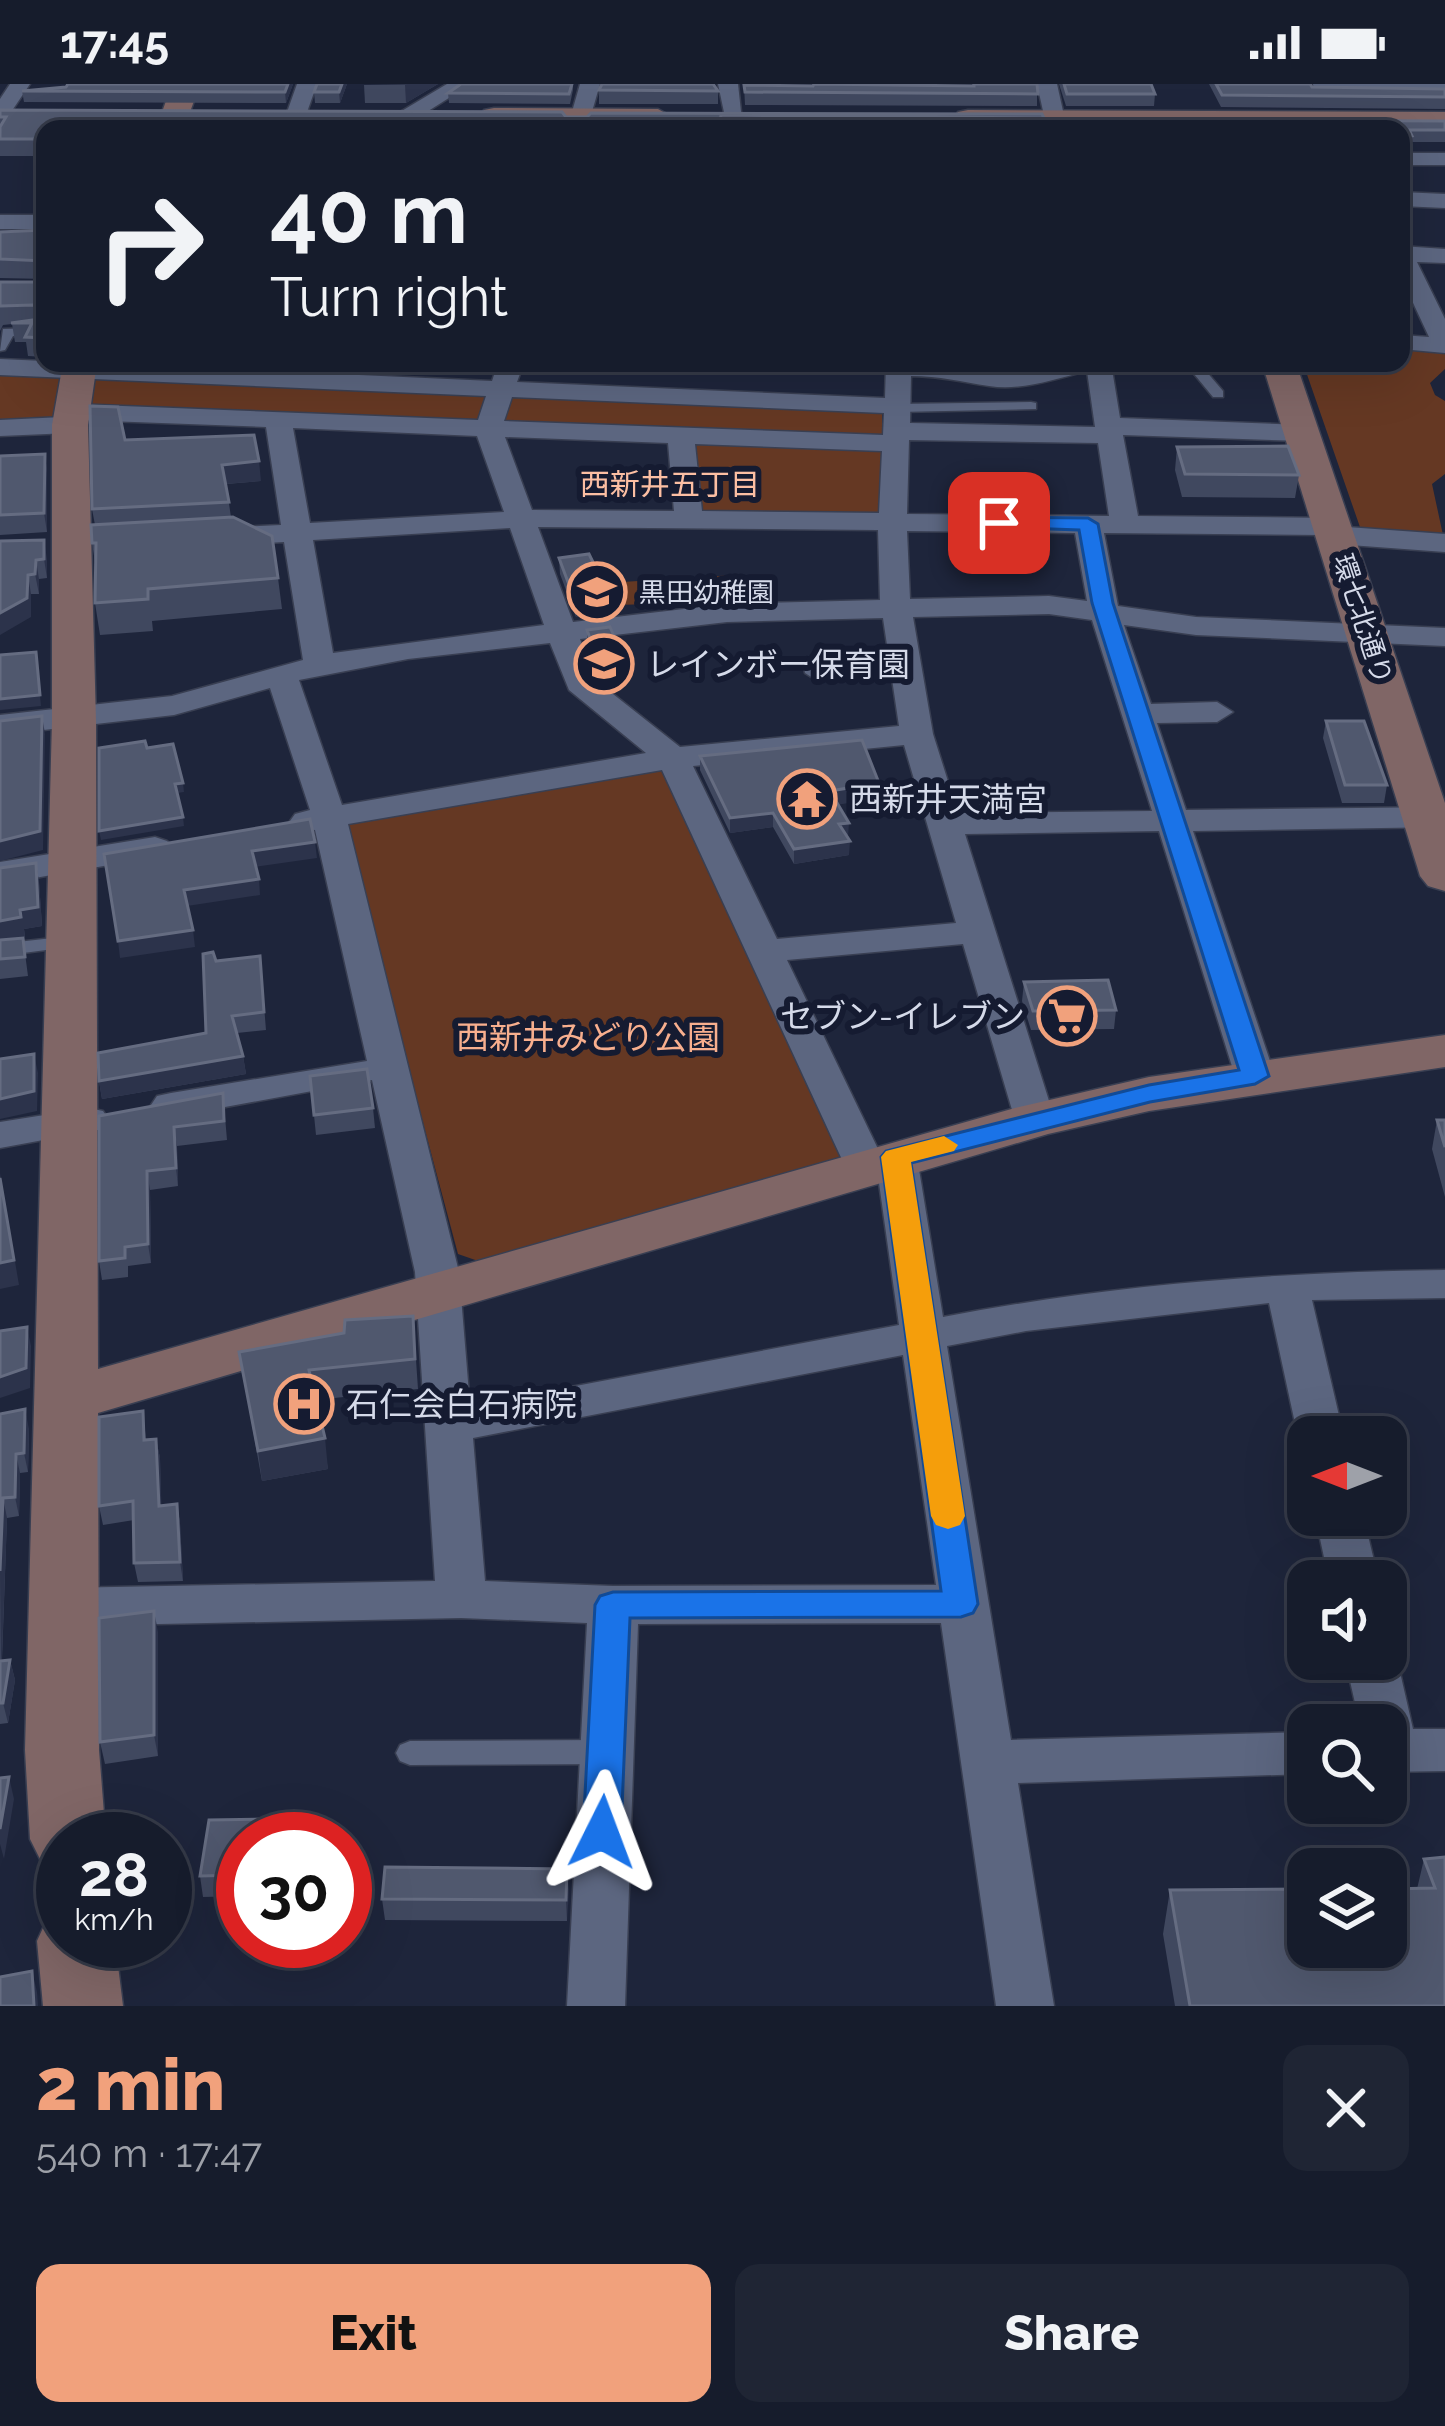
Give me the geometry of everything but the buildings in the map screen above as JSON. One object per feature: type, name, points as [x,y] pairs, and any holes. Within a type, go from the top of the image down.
[{"type":"street","points":[[0,114],[20,84]]},
{"type":"street","points":[[173,120],[186,84]]},
{"type":"street","points":[[296,115],[307,84]]},
{"type":"street","points":[[396,116],[461,84]]},
{"type":"street","points":[[580,120],[590,84]]},
{"type":"street","points":[[692,120],[730,119],[728,84]]},
{"type":"street","points":[[1047,84],[1055,120]]},
{"type":"street","points":[[1189,84],[1202,120]]},
{"type":"street","points":[[1320,86],[1445,87]]},
{"type":"street","points":[[1320,86],[1340,120]]},
{"type":"street","points":[[0,114],[41,114]]},
{"type":"street","points":[[134,115],[161,120]]},
{"type":"street","points":[[184,120],[215,115]]},
{"type":"street","points":[[396,116],[501,120]]},
{"type":"street","points":[[941,118],[979,120]]},
{"type":"street","points":[[1410,121],[1445,120]]},
{"type":"street","points":[[1410,159],[1445,159]]},
{"type":"street","points":[[1410,200],[1445,201]]},
{"type":"street","points":[[0,222],[36,222]]},
{"type":"street","points":[[1410,255],[1445,256]]},
{"type":"street","points":[[1410,273],[1444,341],[1410,342]]},
{"type":"street","points":[[0,367],[75,392],[278,419],[681,437],[899,422],[1303,434]]},
{"type":"street","points":[[0,428],[75,392],[309,372],[508,376],[703,398],[755,391],[826,396],[899,422]]},
{"type":"street","points":[[703,398],[706,372]]},
{"type":"street","points":[[895,372],[899,422],[894,605],[917,734],[974,932],[1036,1120]]},
{"type":"street","points":[[964,372],[992,379],[1025,372]]},
{"type":"street","points":[[1099,372],[1124,513]]},
{"type":"street","name":"環七北通り","points":[[1282,372],[1368,636],[1436,817],[1445,876]]},
{"type":"street","points":[[508,376],[488,428],[580,683],[673,758],[762,951],[881,1162],[922,1334],[1025,2006]]},
{"type":"street","points":[[66,1812],[62,1607],[42,1406],[112,1116],[70,942],[70,544],[75,392]]},
{"type":"street","points":[[278,419],[295,532],[301,670],[329,817],[439,1291],[461,1599]]},
{"type":"street","points":[[681,437],[689,519]]},
{"type":"street","points":[[896,511],[1088,524],[1124,513]]},
{"type":"street","points":[[192,538],[518,519],[689,519],[896,511],[1124,513],[1332,522],[1445,543]]},
{"type":"street","points":[[1088,524],[1106,614],[1255,1076]]},
{"type":"street","points":[[0,725],[174,705],[301,670],[648,618],[894,605],[1049,605],[1196,626],[1445,637]]},
{"type":"street","points":[[1138,714],[1217,712]]},
{"type":"street","points":[[285,825],[673,758],[917,734]]},
{"type":"street","points":[[944,824],[1436,817]]},
{"type":"street","points":[[0,873],[191,842]]},
{"type":"street","points":[[762,951],[974,932]]},
{"type":"street","points":[[42,1406],[1036,1120],[1255,1076],[1445,1051]]},
{"type":"street","points":[[0,1135],[385,1066]]},
{"type":"street","points":[[446,1427],[1026,1316],[1287,1286],[1445,1284]]},
{"type":"street","points":[[1287,1286],[1316,1416]]},
{"type":"street","points":[[62,1607],[461,1599],[613,1605],[961,1604]]},
{"type":"street","points":[[596,2006],[588,1873],[605,1752],[613,1605]]},
{"type":"street","points":[[1407,1751],[1445,1750]]},
{"type":"street","points":[[987,1762],[1287,1755]]},
{"type":"street","points":[[79,1968],[83,2006]]},
{"type":"lane","points":[[0,347],[8,332],[34,332]]},
{"type":"lane","points":[[1200,372],[1218,394]]},
{"type":"lane","points":[[899,422],[1031,406]]},
{"type":"lane","points":[[813,673],[812,662],[904,660]]},
{"type":"lane","points":[[0,950],[70,942]]},
{"type":"lane","points":[[410,1753],[605,1752]]},
{"type":"green space","points":[[1410,347],[1445,353],[1445,369],[1430,383],[1435,395],[1445,401],[1445,474],[1432,484],[1443,535],[1361,530],[1306,372],[1410,372]]},
{"type":"green space","points":[[0,371],[65,376],[58,418],[0,423]]},
{"type":"green space","points":[[87,374],[488,397],[476,425],[84,409]]},
{"type":"green space","points":[[513,394],[882,410],[882,440],[499,422]]},
{"type":"green space","points":[[692,442],[883,450],[883,514],[699,512]]},
{"type":"green space","points":[[735,575],[747,579],[751,601],[617,605],[611,589],[622,582]]},
{"type":"green space","name":"西新井みどり公園","points":[[665,768],[846,1159],[481,1262],[458,1254],[342,819]]},
{"type":"slow traffic","points":[[944,1145],[896,1157],[948,1516]]},
{"type":"place","name":"黒田幼稚園","points":[[597,592]]},
{"type":"place","name":"レインボー保育園","points":[[604,664]]},
{"type":"place","name":"西新井天満宮","points":[[807,799]]},
{"type":"place","name":"セブン-イレブン","points":[[1067,1016]]},
{"type":"place","name":"石仁会白石病院","points":[[304,1404]]},
{"type":"district","name":"西新井五丁目","points":[[670,484]]},
{"type":"route","points":[[602,1832],[613,1605],[961,1604],[896,1157],[1149,1094],[1255,1076],[1102,603],[1088,524],[999,523]]}]
